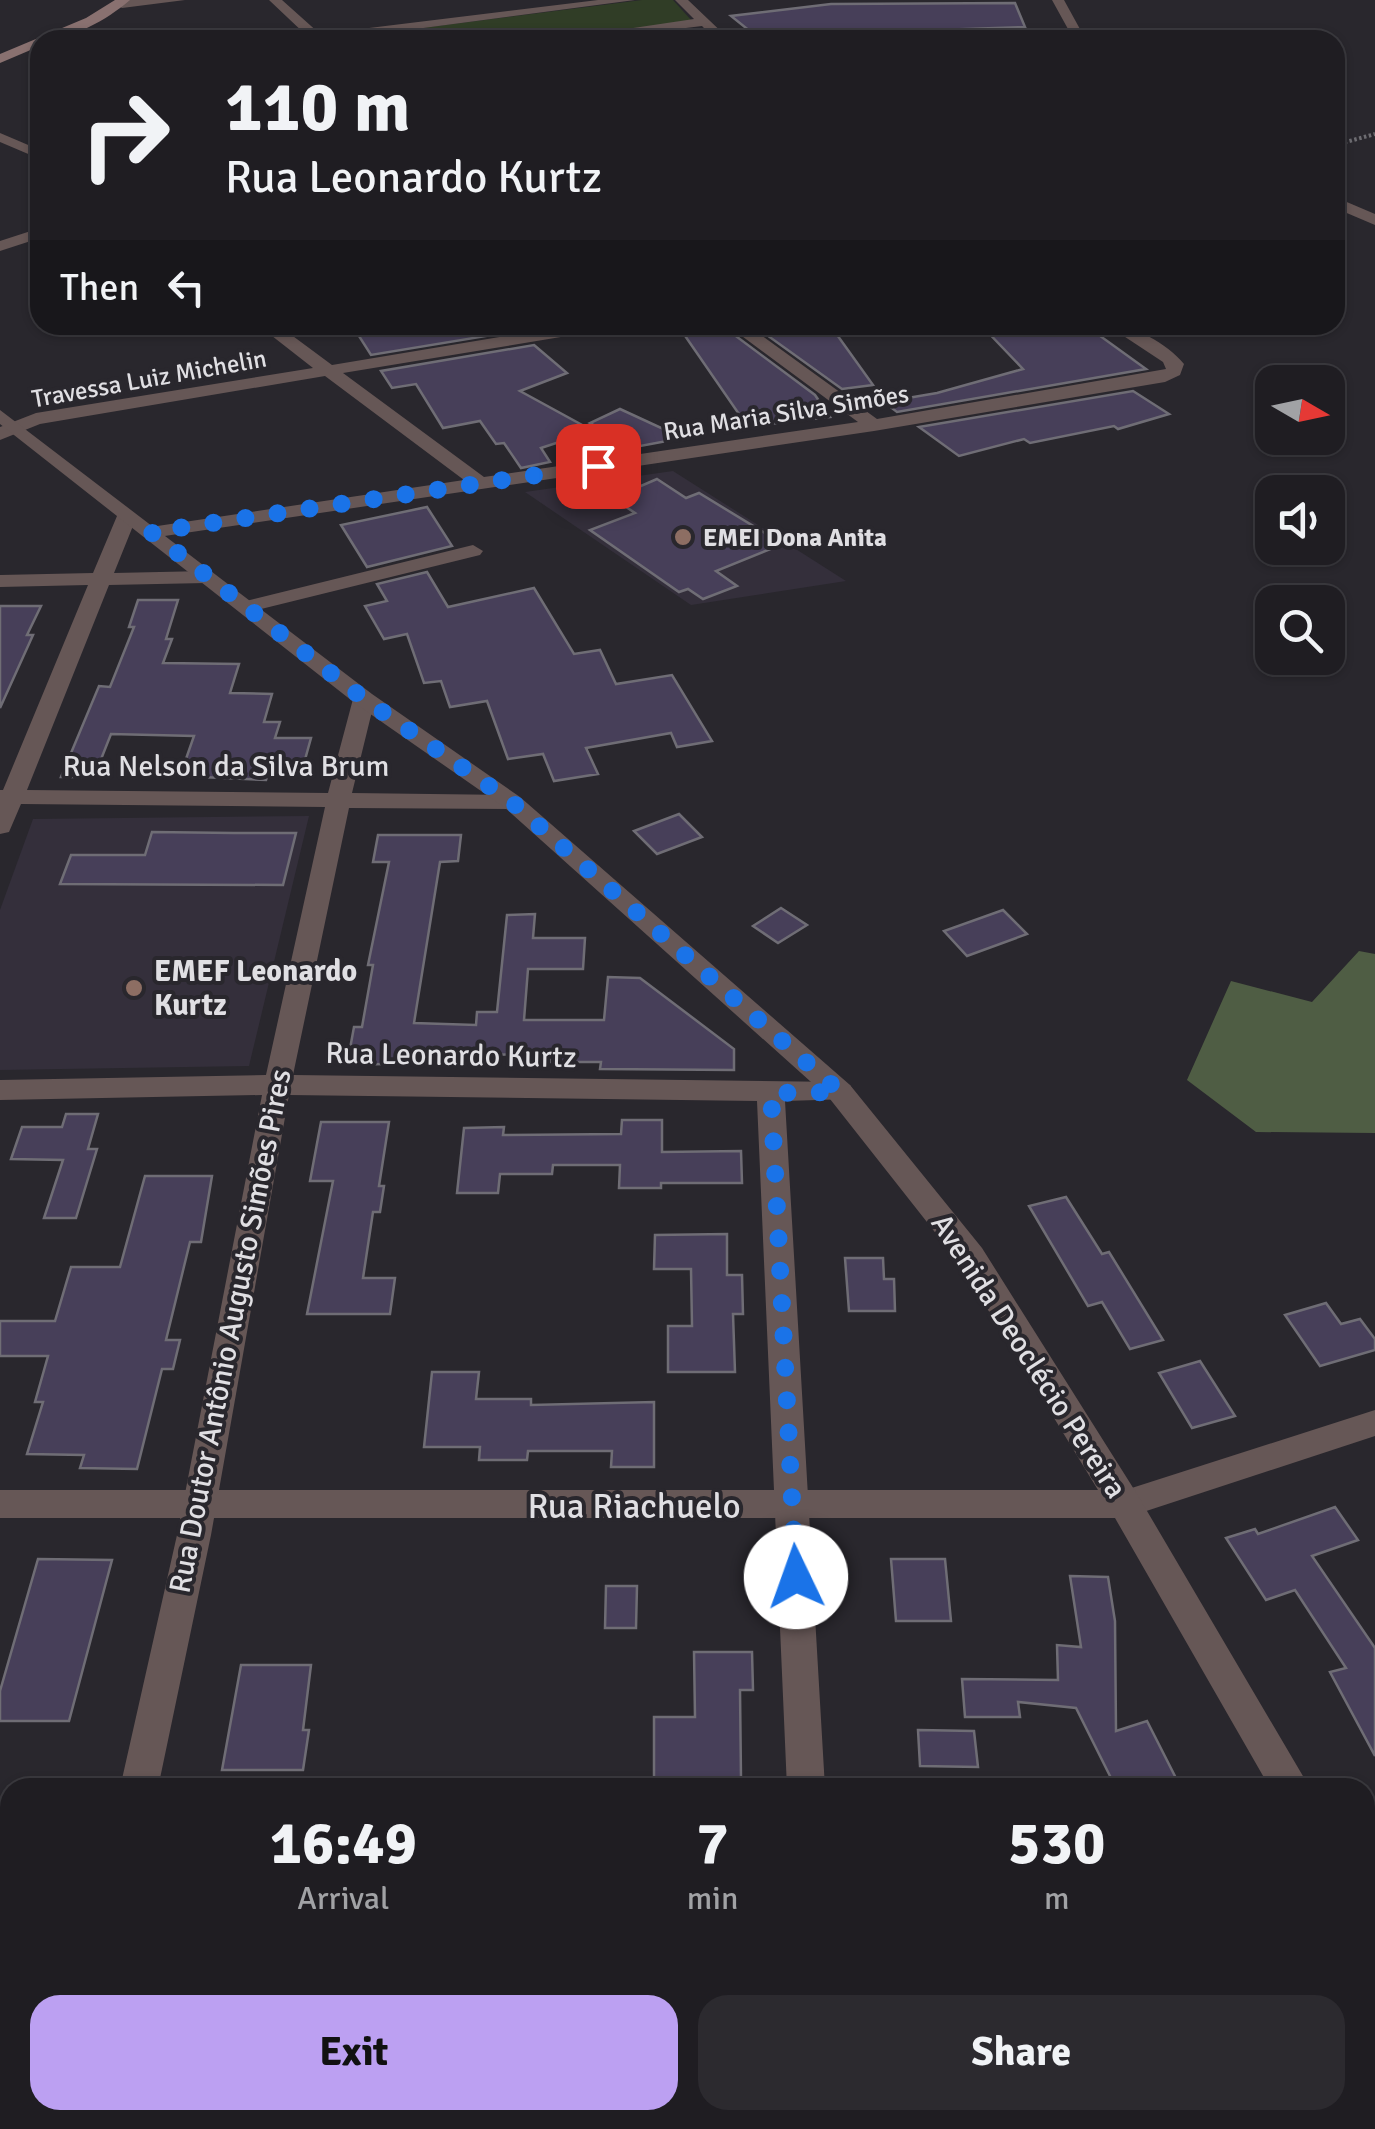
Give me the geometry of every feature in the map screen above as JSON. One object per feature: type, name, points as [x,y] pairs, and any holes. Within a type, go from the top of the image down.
[{"type":"main road","points":[[65,30],[123,2]]},
{"type":"main road","points":[[0,59],[30,46]]},
{"type":"street","points":[[123,2],[179,0]]},
{"type":"street","points":[[276,0],[304,30]]},
{"type":"street","points":[[385,30],[629,0]]},
{"type":"street","points":[[681,0],[712,30]]},
{"type":"street","points":[[1058,0],[1075,30]]},
{"type":"street","points":[[639,30],[703,22]]},
{"type":"street","points":[[0,137],[30,146]]},
{"type":"street","points":[[1345,206],[1375,220]]},
{"type":"street","points":[[0,246],[30,236]]},
{"type":"street","points":[[280,335],[480,483]]},
{"type":"street","name":"Travessa Luiz Michelin","points":[[6,426],[545,335]]},
{"type":"street","points":[[750,335],[874,425]]},
{"type":"street","name":"Rua Maria Silva Simões","points":[[151,532],[874,425],[1165,377],[1174,372],[1169,358],[1132,335]]},
{"type":"street","name":"Avenida Deoclécio Pereira","points":[[6,426],[151,532],[364,699],[512,802],[840,1092],[972,1256],[1126,1504],[1285,1778]]},
{"type":"street","points":[[0,827],[6,797],[128,516]]},
{"type":"street","points":[[245,608],[473,551]]},
{"type":"street","points":[[0,582],[206,577]]},
{"type":"street","name":"Rua Doutor Antônio Augusto Simões Pires","points":[[141,1778],[200,1504],[277,1085],[338,798],[364,699]]},
{"type":"street","name":"Rua Nelson da Silva Brum","points":[[6,797],[512,802]]},
{"type":"street","name":"Rua Leonardo Kurtz","points":[[0,1090],[277,1085],[840,1092]]},
{"type":"street","points":[[771,1093],[806,1778]]},
{"type":"street","name":"Rua Riachuelo","points":[[0,1504],[1126,1504],[1375,1423]]},
{"type":"path","points":[[1345,142],[1375,134]]},
{"type":"shaded area","name":"EMEI Dona Anita","points":[[673,471],[846,581],[691,605],[525,492]]},
{"type":"shaded area","name":"EMEF Leonardo Kurtz","points":[[309,816],[249,1066],[0,1070],[0,910],[33,819]]},
{"type":"green space","points":[[642,0],[673,0],[692,21],[619,30],[406,30]]},
{"type":"green space","points":[[1359,951],[1375,954],[1375,1133],[1256,1132],[1187,1080],[1231,981],[1312,1002]]},
{"type":"building","points":[[1015,3],[1025,27],[748,30],[731,16],[831,4]]},
{"type":"building","points":[[358,335],[492,335],[371,355]]},
{"type":"building","points":[[684,335],[734,335],[815,395],[830,417],[770,424],[760,410],[741,417]]},
{"type":"building","points":[[767,335],[837,335],[873,385],[842,389]]},
{"type":"building","points":[[991,335],[1099,335],[1146,369],[897,412],[884,402],[937,393],[1023,369]]},
{"type":"building","points":[[534,345],[567,373],[520,391],[593,431],[541,448],[550,462],[521,468],[504,443],[496,444],[480,421],[443,428],[416,384],[392,388],[381,371]]},
{"type":"building","points":[[1133,391],[1169,414],[1118,429],[1114,426],[1030,443],[1024,439],[959,456],[919,427]]},
{"type":"building","points":[[620,409],[683,438],[635,447],[590,423]]},
{"type":"building","points":[[657,479],[686,498],[699,493],[783,544],[716,571],[737,586],[703,599],[688,589],[679,592],[590,530],[635,513],[613,498]]},
{"type":"building","points":[[427,507],[452,546],[367,567],[341,525]]},
{"type":"building","points":[[427,572],[448,607],[534,588],[574,654],[600,650],[616,684],[672,675],[712,741],[677,747],[671,733],[586,748],[598,774],[554,781],[543,754],[508,759],[487,701],[450,707],[441,681],[424,683],[407,634],[384,639],[365,606],[387,601],[377,584]]},
{"type":"building","points":[[138,600],[178,600],[166,639],[172,639],[163,663],[239,664],[230,693],[272,694],[264,722],[280,722],[275,738],[311,738],[301,774],[268,774],[266,780],[180,776],[194,736],[111,734],[94,777],[61,777],[99,686],[110,687],[134,627],[129,627]]},
{"type":"building","points":[[0,606],[41,606],[27,635],[33,635],[0,708]]},
{"type":"building","points":[[679,814],[702,837],[657,854],[634,831]]},
{"type":"building","points":[[152,832],[296,833],[283,885],[60,884],[71,855],[145,855]]},
{"type":"building","points":[[378,835],[461,835],[458,861],[440,862],[414,1023],[476,1025],[477,1012],[497,1012],[507,915],[535,914],[533,938],[585,938],[583,969],[528,969],[524,1020],[604,1020],[608,977],[640,978],[734,1049],[734,1070],[600,1069],[601,1062],[550,1062],[550,1054],[463,1055],[462,1062],[347,1065],[354,1027],[362,1027],[373,965],[368,965],[389,862],[373,862]]},
{"type":"building","points":[[781,908],[807,925],[778,943],[753,926]]},
{"type":"building","points":[[1003,910],[1027,934],[967,956],[944,931]]},
{"type":"building","points":[[66,1114],[98,1114],[88,1149],[97,1149],[76,1218],[44,1218],[63,1160],[11,1159],[22,1127],[62,1127]]},
{"type":"building","points":[[622,1120],[662,1120],[662,1152],[741,1151],[742,1183],[661,1183],[661,1188],[619,1188],[620,1165],[553,1165],[552,1174],[500,1174],[498,1193],[457,1193],[464,1128],[504,1127],[503,1135],[621,1134]]},
{"type":"building","points":[[321,1122],[389,1122],[379,1186],[384,1186],[380,1212],[373,1212],[363,1278],[395,1278],[390,1314],[307,1314],[333,1181],[310,1181]]},
{"type":"building","points":[[145,1176],[212,1176],[201,1242],[190,1242],[166,1340],[180,1340],[173,1369],[162,1369],[137,1469],[80,1468],[84,1455],[27,1454],[43,1402],[35,1402],[48,1356],[0,1356],[0,1321],[55,1321],[71,1267],[120,1267]]},
{"type":"building","points":[[1066,1197],[1102,1254],[1109,1252],[1163,1340],[1130,1349],[1102,1302],[1088,1306],[1029,1206]]},
{"type":"building","points":[[727,1234],[727,1275],[742,1275],[743,1314],[733,1314],[735,1372],[668,1372],[668,1326],[692,1326],[691,1269],[654,1269],[655,1235]]},
{"type":"building","points":[[845,1258],[883,1258],[884,1279],[894,1279],[895,1311],[849,1311]]},
{"type":"building","points":[[1326,1303],[1341,1324],[1360,1319],[1375,1339],[1375,1350],[1320,1366],[1285,1315]]},
{"type":"building","points":[[1200,1361],[1235,1416],[1192,1428],[1159,1373]]},
{"type":"building","points":[[432,1372],[479,1372],[476,1399],[531,1399],[531,1405],[654,1402],[654,1467],[611,1467],[612,1451],[528,1451],[527,1460],[479,1460],[480,1447],[424,1447]]},
{"type":"building","points":[[1335,1507],[1358,1540],[1312,1556],[1375,1648],[1375,1756],[1330,1672],[1346,1668],[1295,1590],[1266,1600],[1226,1538],[1255,1529],[1258,1534]]},
{"type":"building","points":[[38,1559],[112,1560],[69,1721],[0,1721],[0,1691]]},
{"type":"building","points":[[891,1559],[945,1559],[951,1621],[896,1621]]},
{"type":"building","points":[[1070,1576],[1108,1577],[1115,1621],[1116,1731],[1147,1721],[1176,1778],[1111,1778],[1076,1708],[1018,1702],[1020,1717],[965,1717],[962,1679],[1058,1680],[1057,1645],[1081,1647]]},
{"type":"building","points":[[606,1586],[637,1586],[636,1628],[605,1628]]},
{"type":"building","points":[[694,1652],[752,1652],[753,1690],[740,1690],[741,1778],[654,1778],[654,1717],[695,1717]]},
{"type":"building","points":[[241,1665],[311,1665],[303,1730],[309,1730],[303,1770],[222,1770]]},
{"type":"building","points":[[918,1730],[974,1731],[978,1767],[920,1766]]},
{"type":"place","name":"EMEI Dona Anita","points":[[683,537]]},
{"type":"place","name":"EMEF Leonardo Kurtz","points":[[134,988]]},
{"type":"route","points":[[598,466],[151,532],[364,699],[512,802],[840,1092],[771,1093],[796,1577]]}]
